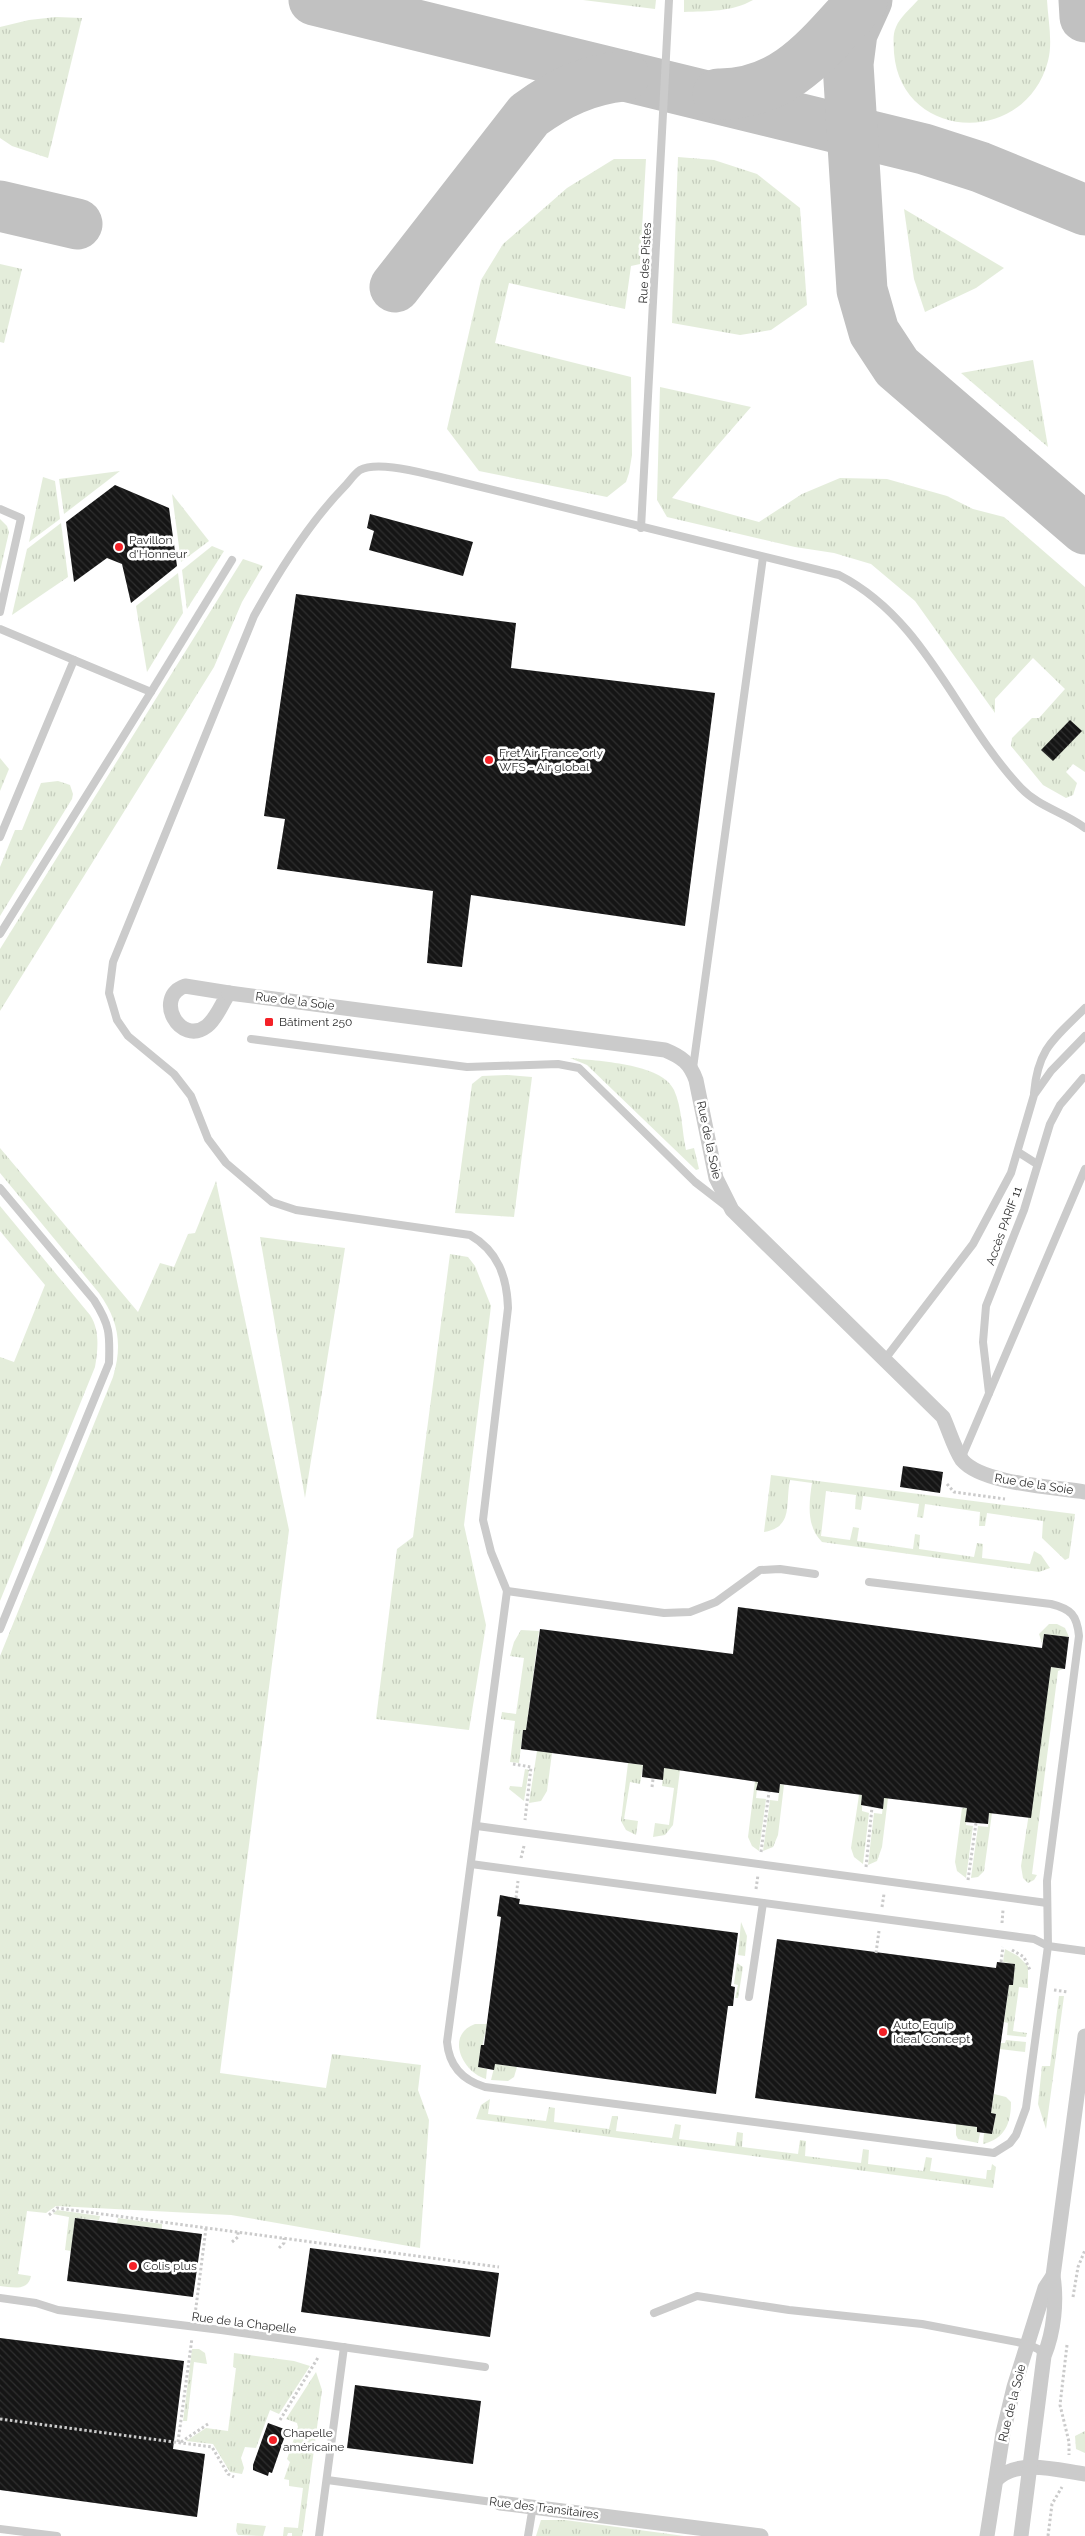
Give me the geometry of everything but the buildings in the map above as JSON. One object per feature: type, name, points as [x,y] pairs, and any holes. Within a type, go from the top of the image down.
[{"type":"street","name":"Rue de la Soie","points":[[228,992],[665,1050],[682,1058],[692,1070],[716,1178],[732,1210],[943,1417],[961,1459],[976,1471],[994,1478],[1085,1492]]},
{"type":"street","name":"Rue de la Soie","points":[[1021,2536],[1044,2356],[1050,2342],[1055,2291],[1053,2276],[1085,2036]]},
{"type":"street","name":"Rue de la Soie","points":[[987,2536],[1005,2424],[1045,2288],[1053,2276]]},
{"type":"street","points":[[996,2480],[1003,2473],[1013,2469],[1030,2467],[1085,2474]]},
{"type":"street","name":"Rue des Transitaires","points":[[500,2503],[761,2536]]},
{"type":"lane","name":"Rue des Pistes","points":[[641,528],[669,0]]},
{"type":"lane","points":[[869,1582],[1051,1604],[1064,1607],[1075,1615],[1079,1636],[1047,1881],[1048,1946],[1026,2108],[1020,2126],[1010,2143],[994,2153],[485,2087],[474,2084],[460,2074],[448,2051],[507,1591],[485,1536],[483,1520],[508,1308],[507,1286],[498,1262],[483,1242],[470,1235],[296,1210],[272,1202],[226,1163],[208,1139],[191,1096],[174,1074],[128,1036],[117,1020],[109,993],[113,962],[254,616],[273,581],[324,509],[360,470],[381,468],[436,476],[641,528],[839,575],[860,586],[884,604],[903,623],[938,669],[989,749],[1020,787],[1033,800],[1085,828]]},
{"type":"lane","points":[[0,509],[22,518],[0,612]]},
{"type":"lane","points":[[692,1070],[763,557]]},
{"type":"lane","points":[[0,934],[232,560]]},
{"type":"lane","points":[[0,629],[151,692]]},
{"type":"lane","points":[[0,837],[74,660]]},
{"type":"lane","points":[[885,1360],[973,1244],[1011,1173],[1034,1095],[1039,1062],[1046,1046],[1085,1008]]},
{"type":"lane","points":[[1034,1095],[1051,1071],[1085,1036]]},
{"type":"lane","points":[[251,1039],[467,1067],[558,1064],[579,1068],[695,1182],[732,1210]]},
{"type":"lane","name":"Accès PARIF 11","points":[[989,1393],[983,1342],[986,1306],[1022,1216],[1050,1124],[1060,1105],[1082,1078]]},
{"type":"lane","points":[[1018,1152],[1037,1164]]},
{"type":"lane","name":"Accès PARIF 11","points":[[961,1459],[1085,1169]]},
{"type":"lane","points":[[0,1188],[94,1300],[107,1320],[110,1342],[109,1363],[0,1629]]},
{"type":"lane","points":[[507,1591],[664,1613],[690,1612],[716,1602],[760,1570],[780,1569],[815,1574]]},
{"type":"lane","points":[[477,1826],[1047,1903]]},
{"type":"lane","points":[[471,1864],[1034,1939],[1048,1946],[1085,1950]]},
{"type":"lane","points":[[749,1997],[763,1903]]},
{"type":"lane","points":[[654,2313],[697,2296],[789,2310],[922,2324],[1027,2344],[1038,2349],[1044,2356]]},
{"type":"lane","name":"Rue de la Chapelle","points":[[0,2298],[36,2303],[58,2310],[325,2344],[485,2367]]},
{"type":"lane","points":[[319,2536],[344,2347]]},
{"type":"lane","name":"Rue des Transitaires","points":[[327,2480],[500,2503]]},
{"type":"lane","points":[[528,2536],[533,2506]]},
{"type":"lane","points":[[0,2530],[57,2536]]},
{"type":"path","points":[[513,1764],[531,1767],[523,1846]]},
{"type":"path","points":[[652,1787],[653,1779]]},
{"type":"path","points":[[864,1878],[872,1807]]},
{"type":"path","points":[[966,1892],[976,1823]]},
{"type":"path","points":[[1002,1947],[1024,1957],[1031,1968],[1030,1979]]},
{"type":"path","points":[[49,2215],[57,2208],[499,2266]]},
{"type":"path","points":[[232,2242],[238,2237],[238,2232]]},
{"type":"path","points":[[279,2248],[284,2243],[284,2238]]},
{"type":"path","points":[[1073,2300],[1078,2267],[1085,2250]]},
{"type":"path","points":[[1048,2536],[1053,2501],[1066,2482],[1069,2442],[1062,2417],[1060,2397],[1068,2339]]},
{"type":"path","points":[[280,2420],[313,2369],[325,2344]]},
{"type":"path","points":[[0,2419],[212,2447],[228,2474],[234,2477]]},
{"type":"path","points":[[181,2442],[208,2424]]},
{"type":"green space","points":[[583,0],[656,0],[655,9]]},
{"type":"green space","points":[[684,0],[753,0],[728,9],[684,12]]},
{"type":"green space","points":[[918,0],[1047,0],[1050,39],[1049,54],[1048,61],[1035,89],[1015,109],[991,120],[965,123],[940,117],[918,104],[902,82],[894,53],[894,40],[898,23]]},
{"type":"green space","points":[[56,17],[82,18],[48,158],[12,146],[0,138],[0,27],[29,20]]},
{"type":"green space","points":[[678,157],[714,160],[757,174],[800,208],[807,305],[771,330],[740,335],[672,323]]},
{"type":"green space","points":[[614,159],[646,159],[640,264],[631,266],[625,309],[509,283],[495,343],[631,377],[632,455],[626,482],[607,497],[479,471],[447,429],[481,280],[503,244],[567,188]]},
{"type":"green space","points":[[904,209],[1004,268],[976,288],[925,312],[914,279]]},
{"type":"green space","points":[[0,264],[22,269],[4,343],[0,342]]},
{"type":"green space","points":[[1033,360],[1048,447],[961,373]]},
{"type":"green space","points":[[660,387],[751,407],[672,498],[759,522],[802,494],[840,478],[887,479],[947,496],[973,509],[1004,517],[1085,587],[1085,772],[1073,764],[1066,772],[1077,783],[1073,795],[1066,798],[1043,785],[1011,746],[1012,738],[1032,718],[1039,718],[1065,689],[1033,658],[995,699],[995,713],[915,601],[871,564],[834,553],[795,547],[667,517],[657,500]]},
{"type":"green space","points":[[120,471],[64,514],[59,479]]},
{"type":"green space","points":[[43,477],[55,481],[60,519],[29,542]]},
{"type":"green space","points":[[172,494],[209,541],[181,562]]},
{"type":"green space","points":[[0,519],[7,526],[9,532],[0,571]]},
{"type":"green space","points":[[61,523],[68,577],[12,615],[27,549]]},
{"type":"green space","points":[[212,546],[224,551],[187,609],[182,570]]},
{"type":"green space","points":[[243,559],[263,566],[242,602],[214,667],[0,1011],[0,949]]},
{"type":"green space","points":[[178,573],[183,613],[147,672],[136,606]]},
{"type":"green space","points":[[0,758],[9,769],[0,791]]},
{"type":"green space","points":[[58,781],[70,785],[73,794],[72,799],[0,916],[0,867],[15,830],[22,830],[41,783]]},
{"type":"green space","points":[[570,1058],[627,1065],[656,1074],[667,1081],[674,1090],[679,1104],[686,1150],[694,1148],[699,1169],[696,1170],[587,1065]]},
{"type":"green space","points":[[482,1076],[532,1077],[514,1217],[455,1213],[472,1084]]},
{"type":"green space","points":[[0,1148],[138,1312],[160,1263],[174,1267],[188,1234],[195,1233],[216,1181],[289,1530],[220,2073],[326,2088],[332,2054],[421,2065],[418,2090],[429,2120],[420,2248],[231,2215],[56,2206],[46,2213],[27,2211],[18,2274],[31,2276],[27,2284],[19,2287],[0,2286],[0,1656],[113,1377],[118,1354],[118,1343],[111,1313],[99,1293],[0,1173]]},
{"type":"green space","points":[[0,1206],[90,1315],[97,1333],[97,1353],[95,1367],[0,1601],[0,1357],[14,1362],[45,1285],[0,1231]]},
{"type":"green space","points":[[260,1237],[345,1248],[305,1498]]},
{"type":"green space","points":[[450,1254],[468,1257],[475,1266],[491,1306],[464,1525],[486,1625],[469,1730],[376,1719],[397,1549],[413,1537]]},
{"type":"green space","points":[[771,1475],[1075,1514],[1069,1558],[1065,1560],[1042,1538],[1043,1521],[987,1513],[985,1526],[979,1526],[980,1512],[925,1504],[923,1518],[917,1517],[919,1504],[863,1496],[861,1510],[855,1509],[856,1495],[826,1491],[821,1536],[850,1540],[853,1527],[859,1528],[857,1541],[913,1549],[915,1534],[920,1535],[919,1549],[974,1557],[977,1543],[983,1544],[982,1558],[1030,1564],[1034,1551],[1041,1555],[1050,1568],[1039,1572],[822,1542],[813,1529],[811,1522],[810,1498],[812,1483],[790,1480],[784,1520],[774,1529],[764,1532]]},
{"type":"green space","points":[[1049,1624],[1057,1624],[1065,1628],[1069,1637],[1044,1634],[1042,1643],[1039,1634]]},
{"type":"green space","points":[[521,1630],[539,1631],[526,1730],[523,1730],[519,1763],[510,1762],[515,1721],[501,1719],[502,1712],[516,1714],[524,1658],[510,1656],[514,1642]]},
{"type":"green space","points":[[1051,1667],[1063,1669],[1058,1671],[1032,1874],[1037,1875],[1034,1880],[1028,1883],[1023,1878],[1021,1866]]},
{"type":"green space","points":[[537,1751],[552,1753],[547,1791],[541,1801],[529,1803]]},
{"type":"green space","points":[[628,1763],[643,1765],[640,1784],[630,1782],[624,1819],[638,1821],[636,1835],[626,1830],[621,1821]]},
{"type":"green space","points":[[664,1768],[680,1770],[673,1825],[665,1835],[653,1837],[655,1823],[669,1825],[674,1788],[662,1786]]},
{"type":"green space","points":[[525,1769],[529,1770],[524,1801],[509,1789],[510,1786],[522,1787]]},
{"type":"green space","points":[[755,1781],[758,1781],[756,1798],[766,1799],[759,1851],[752,1846],[748,1837]]},
{"type":"green space","points":[[780,1784],[784,1785],[778,1835],[773,1847],[763,1851],[770,1800],[778,1801]]},
{"type":"green space","points":[[859,1795],[862,1795],[862,1811],[869,1813],[863,1864],[854,1857],[851,1848]]},
{"type":"green space","points":[[884,1798],[888,1798],[882,1847],[877,1861],[868,1865],[874,1813],[882,1814]]},
{"type":"green space","points":[[962,1808],[967,1808],[966,1825],[973,1826],[966,1878],[957,1871],[955,1862]]},
{"type":"green space","points":[[989,1813],[992,1813],[984,1871],[978,1877],[971,1878],[978,1826],[988,1827]]},
{"type":"green space","points":[[741,1922],[747,1936],[745,1956],[738,1955]]},
{"type":"green space","points":[[1005,1949],[1018,1956],[1028,1966],[1028,1988],[1019,1987],[1013,2031],[1027,2033],[1026,2037],[1007,2035],[1008,2023],[1004,2022],[1009,1985],[1013,1985],[1015,1964],[1003,1962]]},
{"type":"green space","points":[[737,1963],[743,1967],[738,1998],[735,1998],[738,1985],[734,1984]]},
{"type":"green space","points":[[1059,1996],[1064,1996],[1046,2129],[1038,2104],[1042,2066],[1050,2066]]},
{"type":"green space","points":[[475,2024],[487,2024],[478,2067],[487,2069],[486,2079],[470,2069],[460,2053],[459,2044],[461,2036],[466,2029]]},
{"type":"green space","points":[[1006,2040],[1026,2042],[1025,2052],[1000,2049],[1001,2043],[1005,2043]]},
{"type":"green space","points":[[495,2064],[517,2067],[514,2077],[508,2081],[491,2080]]},
{"type":"green space","points":[[994,2094],[1006,2097],[1011,2102],[1010,2117],[1002,2134],[991,2142],[983,2144],[984,2133],[992,2134],[996,2114],[991,2113]]},
{"type":"green space","points":[[490,2099],[488,2114],[546,2121],[549,2107],[555,2108],[554,2122],[609,2129],[612,2116],[618,2116],[616,2131],[672,2138],[675,2124],[681,2125],[679,2139],[735,2146],[737,2132],[743,2133],[742,2147],[798,2154],[800,2140],[806,2141],[805,2156],[861,2163],[863,2149],[869,2150],[868,2164],[923,2171],[926,2157],[932,2158],[930,2171],[986,2179],[987,2170],[991,2170],[992,2164],[996,2167],[993,2188],[476,2119],[481,2105]]},
{"type":"green space","points":[[956,2124],[977,2127],[977,2132],[980,2133],[978,2143],[958,2139]]},
{"type":"green space","points":[[57,2210],[100,2216],[99,2220],[75,2218],[71,2251],[65,2250],[69,2217],[53,2214]]},
{"type":"green space","points":[[118,2218],[162,2224],[162,2229],[117,2223]]},
{"type":"green space","points":[[192,2349],[199,2349],[205,2353],[207,2364],[194,2362],[187,2421],[183,2421]]},
{"type":"green space","points":[[234,2353],[294,2361],[310,2366],[279,2414],[270,2410],[256,2448],[245,2447],[241,2458],[244,2468],[242,2474],[230,2472],[213,2444],[186,2441],[206,2428],[228,2431],[236,2368],[233,2367]]},
{"type":"green space","points":[[316,2372],[322,2390],[303,2532],[302,2536],[292,2536],[292,2533],[288,2533],[287,2536],[283,2536],[284,2527],[298,2528],[303,2488],[289,2486],[289,2480],[284,2479],[290,2462],[287,2459],[298,2427],[297,2423],[286,2419]]},
{"type":"green space","points":[[1085,2431],[1085,2453],[1076,2449],[1075,2436]]},
{"type":"green space","points":[[541,2520],[565,2520],[684,2536],[536,2536]]},
{"type":"green space","points":[[237,2523],[266,2526],[263,2536],[238,2535],[236,2531]]},
{"type":"taxiway","points":[[314,0],[924,149],[980,167],[1085,210]]},
{"type":"taxiway","points":[[867,0],[852,33],[848,64],[862,290],[874,332],[897,367],[1085,529]]},
{"type":"taxiway","points":[[1084,0],[1085,17]]},
{"type":"taxiway","points":[[718,94],[742,92],[763,86],[782,77],[800,65],[816,50],[862,1]]},
{"type":"taxiway","points":[[395,287],[529,115],[562,94],[586,84],[624,76]]},
{"type":"taxiway","points":[[0,206],[77,224]]},
{"type":"place","name":"Pavillon d'Honneur","points":[[119,547]]},
{"type":"place","name":"Fret Air France orly WFS - Air global","points":[[489,760]]},
{"type":"place","name":"Bâtiment 250","points":[[269,1022]]},
{"type":"place","name":"Auto Equip Ideal Concept","points":[[883,2032]]},
{"type":"place","name":"Colis plus","points":[[133,2266]]},
{"type":"place","name":"Chapelle américaine","points":[[273,2440]]}]
